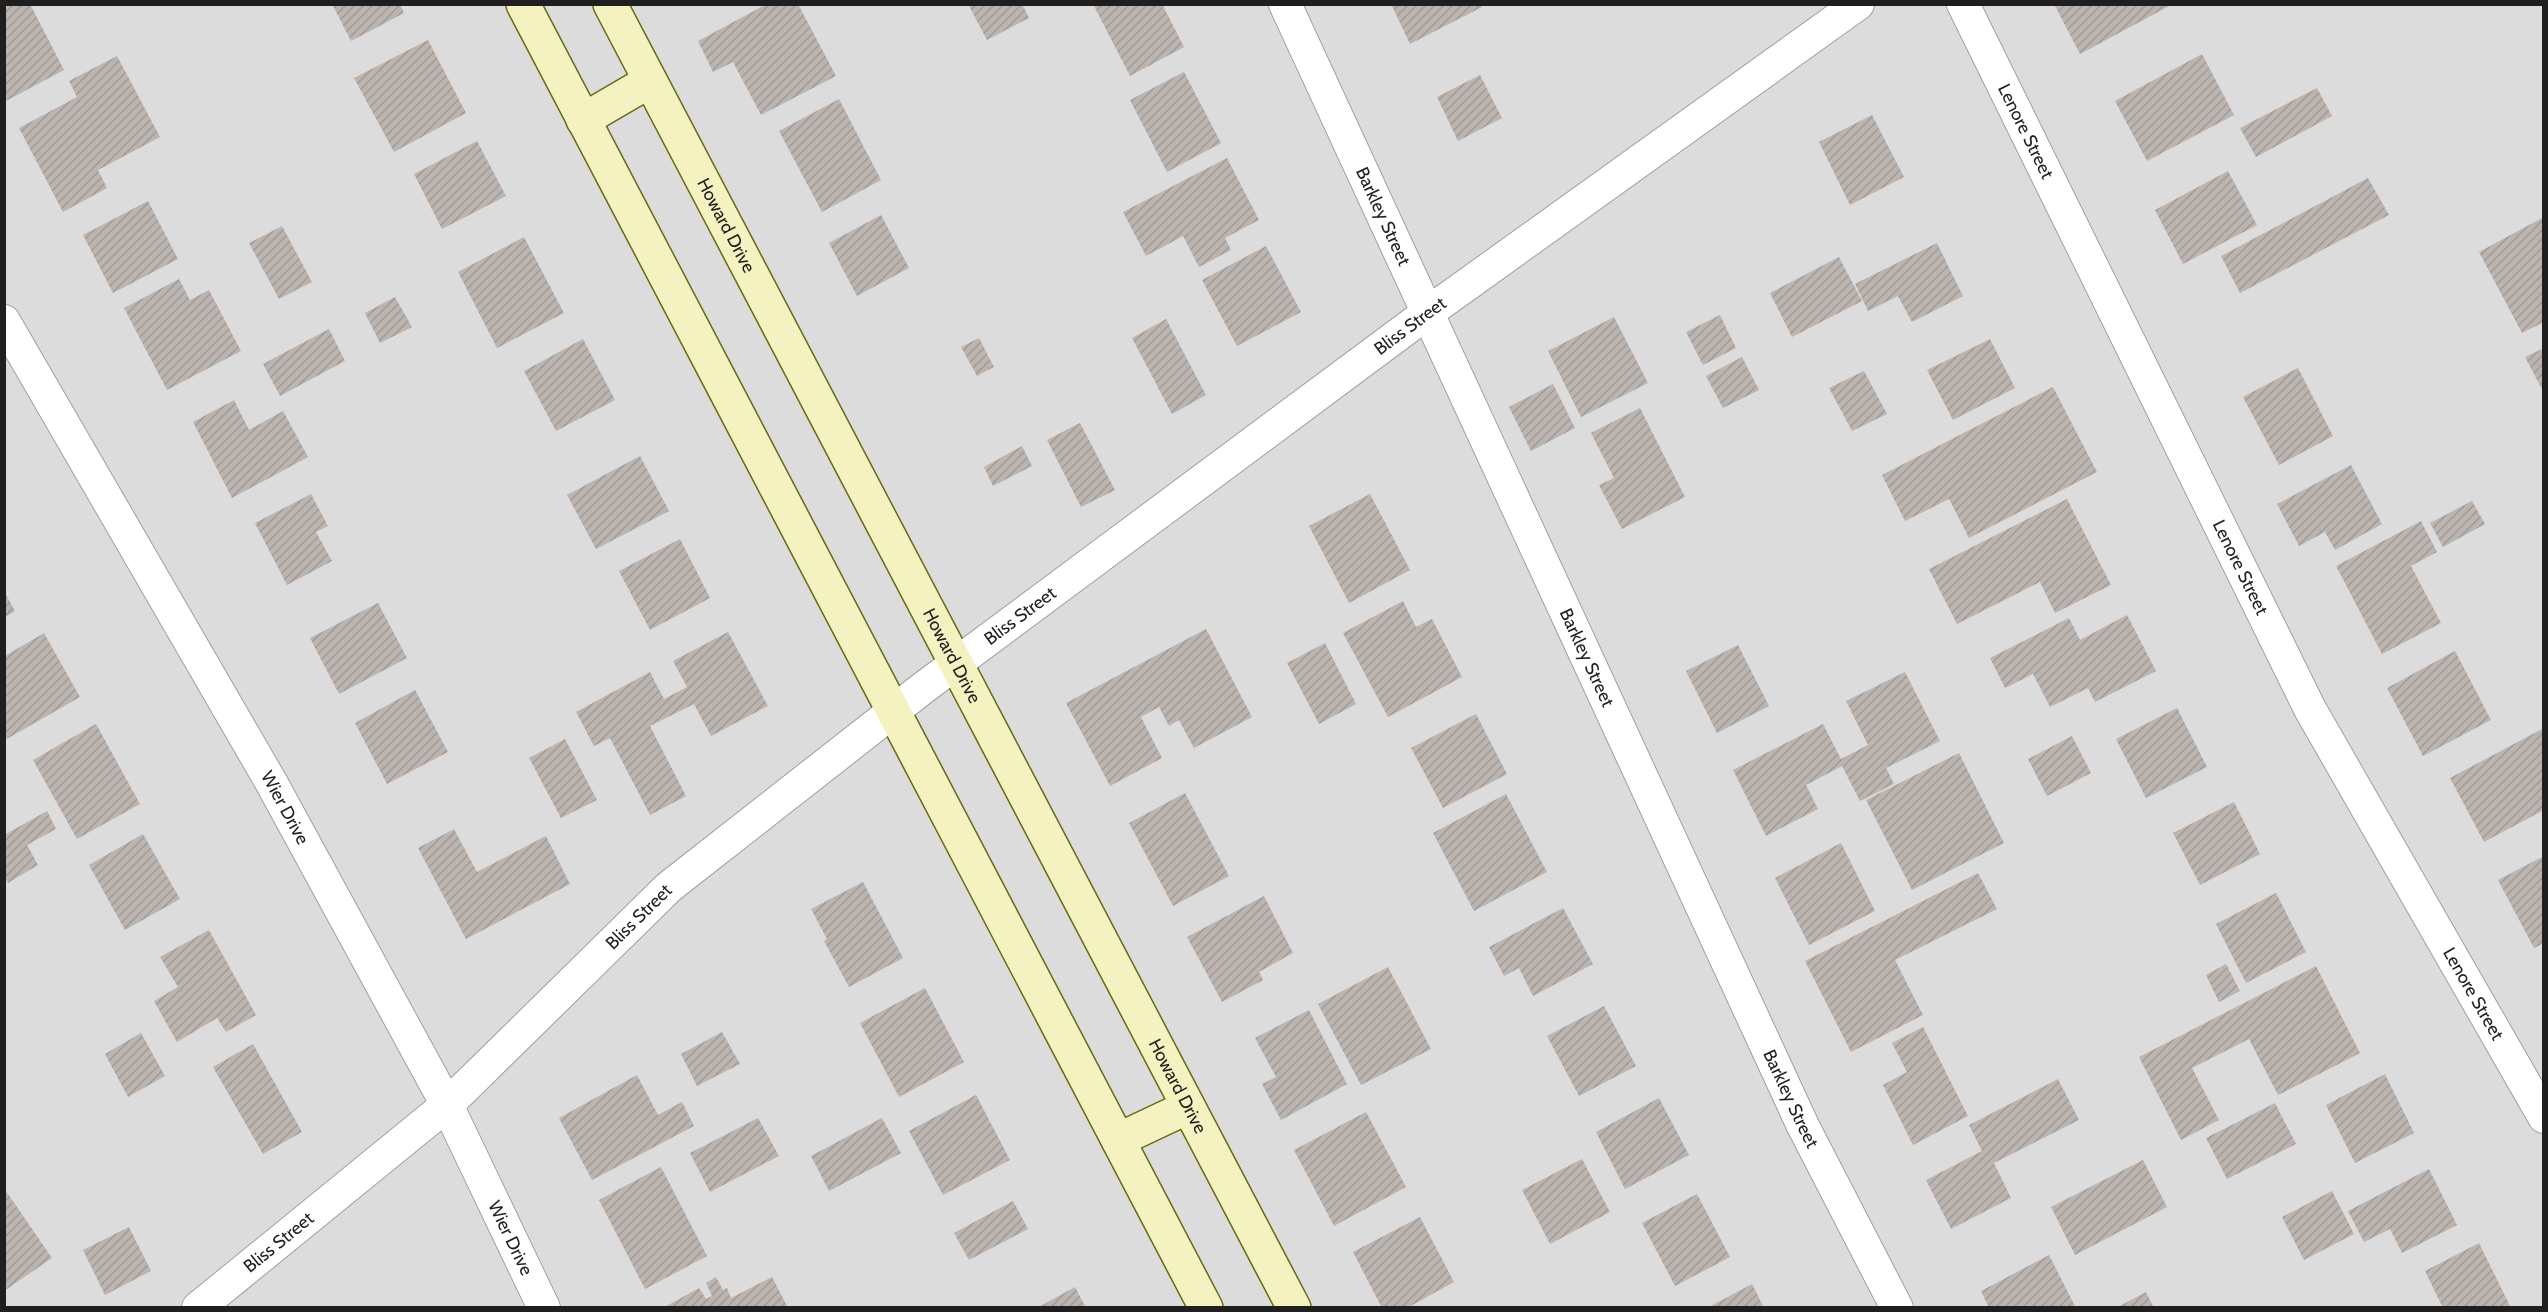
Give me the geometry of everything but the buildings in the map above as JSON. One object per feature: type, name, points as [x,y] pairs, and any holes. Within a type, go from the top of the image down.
[{"type":"main road","points":[[523,4],[1206,1308]]},
{"type":"main road","name":"Howard Drive","points":[[610,4],[1293,1308]]},
{"type":"main road","points":[[583,120],[650,81]]},
{"type":"main road","points":[[1118,1140],[1188,1107]]},
{"type":"street","name":"Barkley Street","points":[[1285,4],[1426,314],[1803,1126],[1897,1308]]},
{"type":"street","name":"Bliss Street","points":[[198,1308],[447,1105],[669,887],[956,664],[1426,314],[1858,4]]},
{"type":"street","name":"Lenore Street","points":[[1963,4],[2310,709],[2544,1118]]},
{"type":"street","name":"Wier Drive","points":[[4,321],[271,782],[447,1105],[544,1308]]},
{"type":"shaded area","points":[[5,5],[2543,5],[2543,1307],[5,1307]]}]
